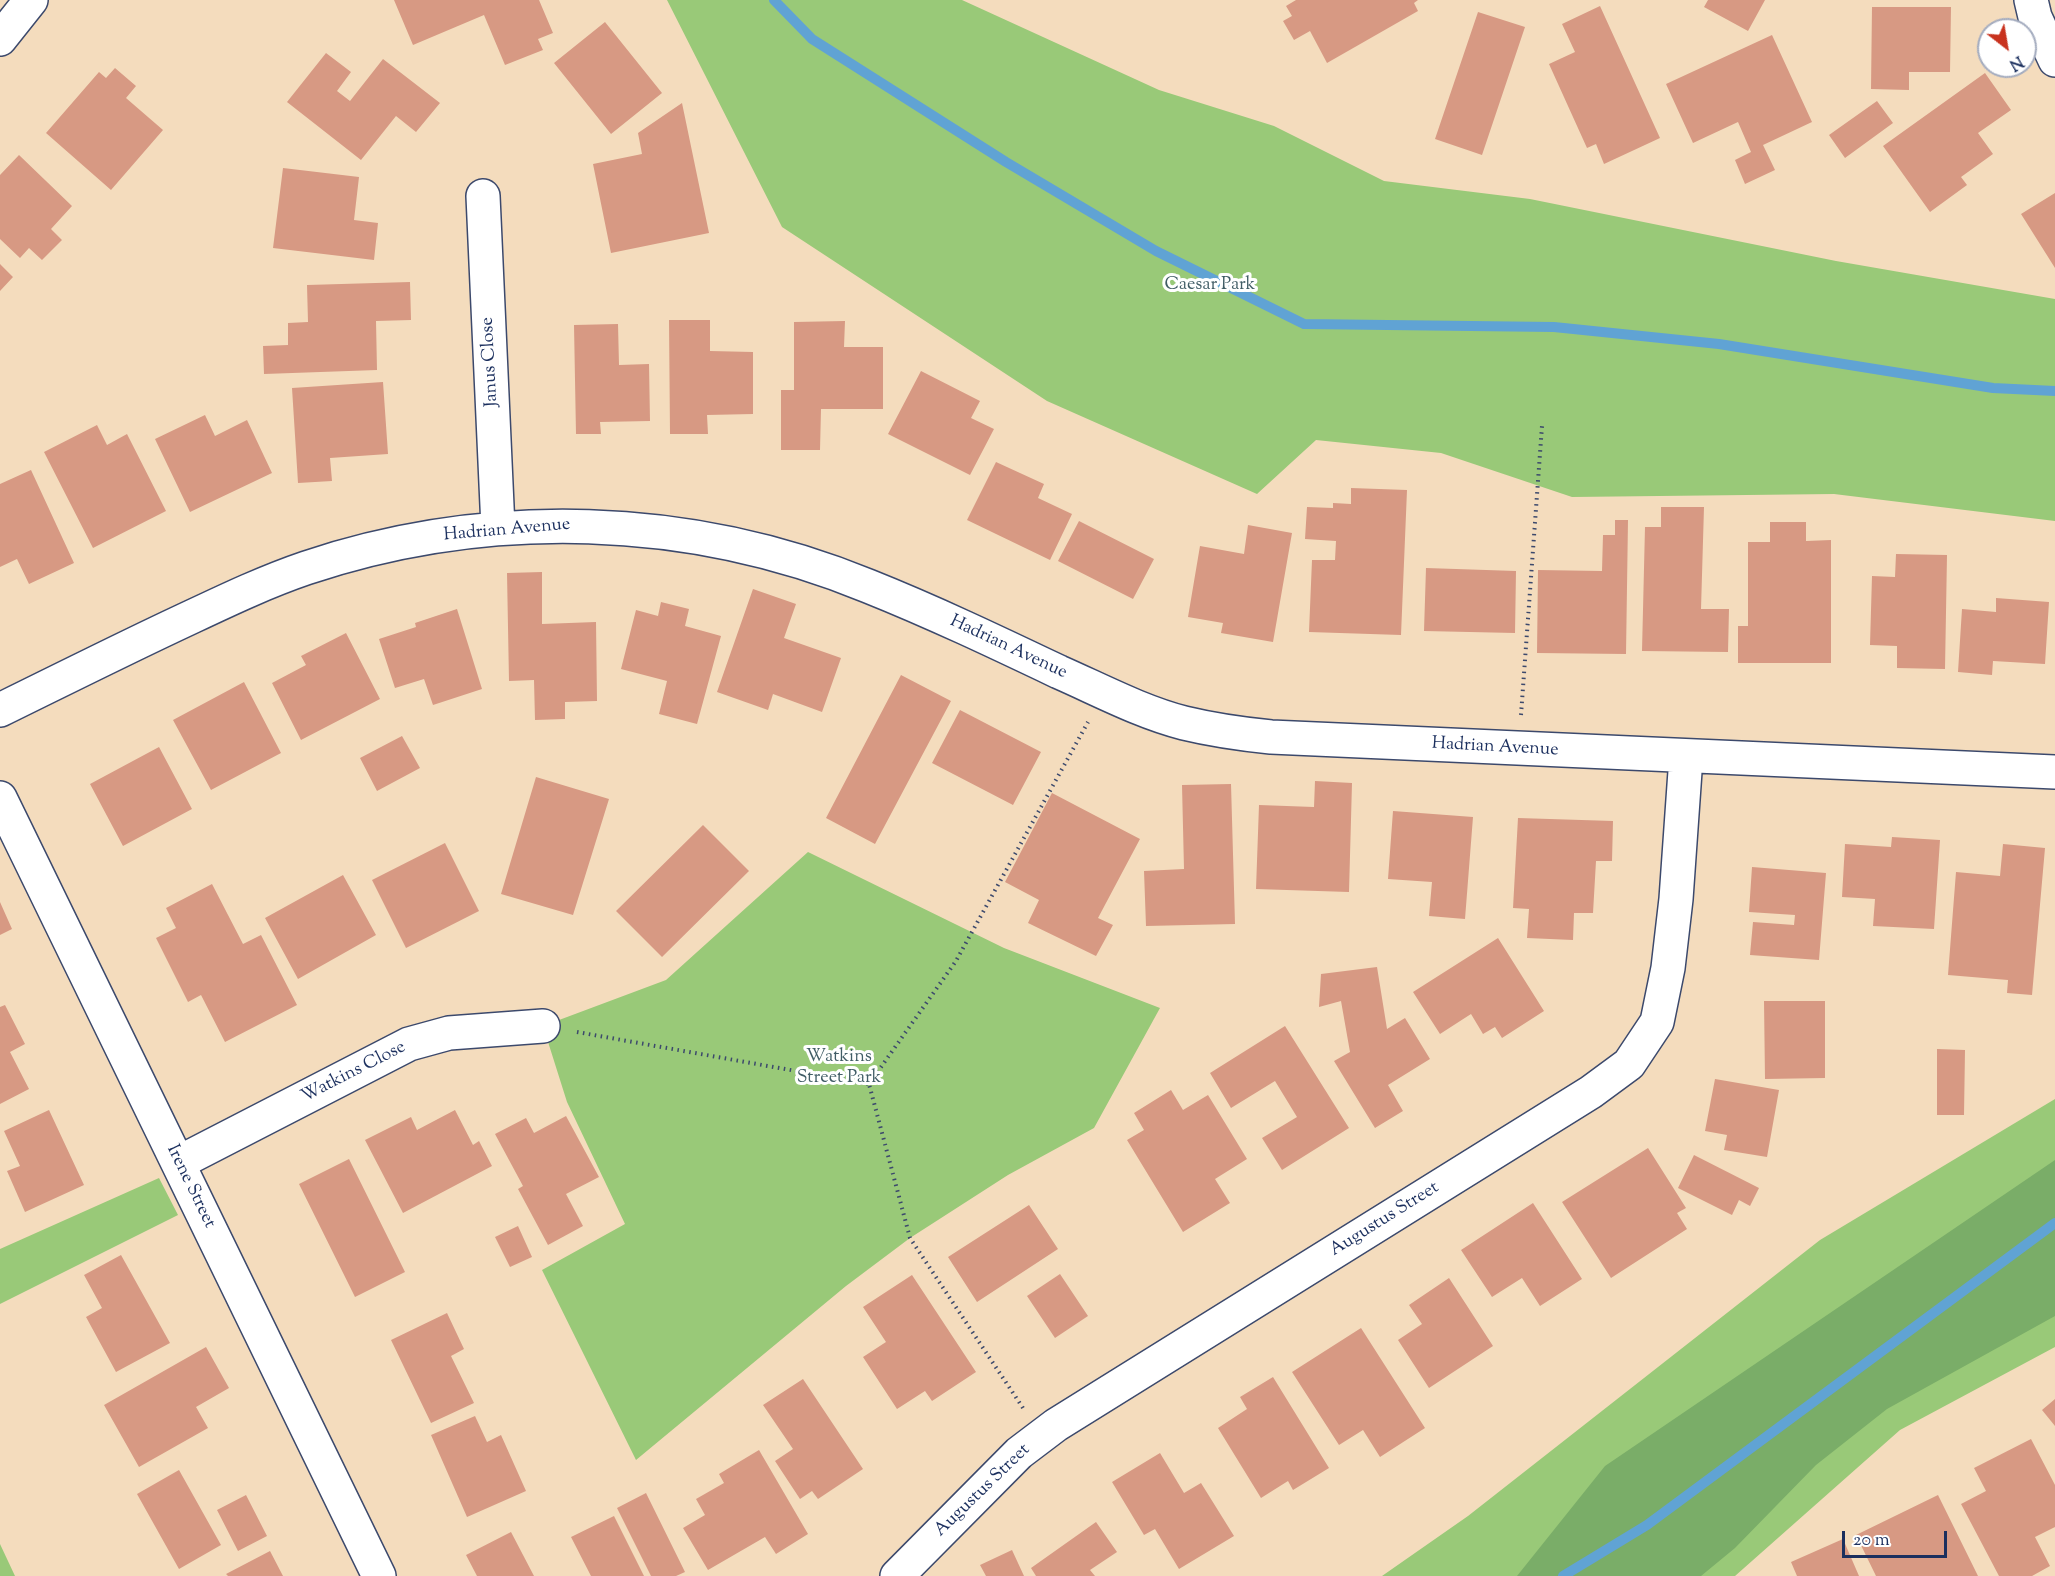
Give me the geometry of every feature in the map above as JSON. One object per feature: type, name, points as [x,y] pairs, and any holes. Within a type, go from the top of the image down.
[{"type":"street","points":[[0,39],[31,0]]},
{"type":"street","points":[[2031,0],[2035,17],[2055,60]]},
{"type":"street","name":"Janus Close","points":[[483,196],[498,528]]},
{"type":"street","name":"Hadrian Avenue","points":[[0,710],[246,591],[305,568],[366,550],[431,538],[498,528],[585,526],[649,530],[704,538],[811,565],[867,585],[954,623],[1104,693],[1181,722],[1228,733],[1686,757],[2055,772]]},
{"type":"street","name":"Augustus Street","points":[[897,1576],[1019,1453],[1056,1425],[1591,1092],[1629,1064],[1657,1022],[1668,968],[1676,899],[1686,757]]},
{"type":"street","name":"Irene Street","points":[[0,798],[379,1576]]},
{"type":"street","name":"Watkins Close","points":[[178,1163],[409,1044],[449,1033],[543,1026]]},
{"type":"path","points":[[1518,749],[1542,426]]},
{"type":"path","points":[[869,1084],[956,961],[1104,693]]},
{"type":"path","points":[[543,1026],[869,1084]]},
{"type":"path","points":[[869,1084],[910,1238],[1042,1435]]},
{"type":"green space","name":"Caesar Park","points":[[667,0],[962,0],[1159,90],[1274,126],[1384,181],[1530,199],[1836,261],[2055,299],[2055,521],[1834,494],[1572,497],[1441,453],[1316,440],[1257,494],[1047,401],[782,227]]},
{"type":"green space","name":"Watkins Street Park","points":[[808,852],[1004,948],[1160,1008],[1094,1128],[1008,1175],[910,1238],[846,1286],[636,1460],[542,1270],[625,1224],[567,1102],[543,1026],[666,980]]},
{"type":"green space","points":[[2055,1099],[2055,1347],[1900,1430],[1735,1576],[1382,1576],[1468,1516],[1820,1240]]},
{"type":"green space","points":[[2055,1160],[2055,1316],[1887,1409],[1816,1465],[1735,1548],[1701,1576],[1517,1576],[1605,1466]]},
{"type":"green space","points":[[159,1178],[178,1215],[0,1304],[0,1249]]},
{"type":"green space","points":[[0,1544],[15,1576],[0,1576]]},
{"type":"building","points":[[394,0],[539,0],[553,33],[538,39],[543,50],[505,65],[484,15],[413,45]]},
{"type":"building","points":[[1296,0],[1418,0],[1414,3],[1418,11],[1327,63],[1310,31],[1294,40],[1283,21],[1292,16],[1286,6]]},
{"type":"building","points":[[1708,0],[1765,0],[1748,31],[1704,7]]},
{"type":"building","points":[[1600,6],[1660,138],[1604,164],[1596,144],[1587,148],[1549,64],[1575,52],[1562,24]]},
{"type":"building","points":[[1872,7],[1951,7],[1950,72],[1909,72],[1909,90],[1871,89]]},
{"type":"building","points":[[1478,12],[1525,27],[1482,155],[1435,139]]},
{"type":"building","points":[[605,22],[662,93],[611,134],[554,63]]},
{"type":"building","points":[[1772,35],[1812,122],[1763,145],[1775,170],[1745,184],[1735,160],[1751,152],[1738,122],[1693,143],[1666,84]]},
{"type":"building","points":[[326,53],[351,72],[337,91],[350,101],[383,59],[440,103],[416,132],[396,116],[361,160],[287,102]]},
{"type":"building","points":[[115,68],[136,86],[126,98],[163,130],[111,190],[46,133],[99,72],[106,78]]},
{"type":"building","points":[[1978,78],[1989,78],[2011,110],[1978,133],[1993,154],[1961,177],[1967,185],[1930,212],[1883,146]]},
{"type":"building","points":[[1877,101],[1893,123],[1845,158],[1829,135]]},
{"type":"building","points":[[682,103],[709,233],[611,253],[593,164],[642,154],[638,133]]},
{"type":"building","points":[[19,155],[72,206],[51,229],[62,240],[42,260],[29,248],[20,258],[0,239],[0,175]]},
{"type":"building","points":[[283,168],[359,177],[354,220],[378,223],[374,260],[273,248]]},
{"type":"building","points":[[2055,193],[2055,268],[2021,214]]},
{"type":"building","points":[[0,264],[13,277],[0,291]]},
{"type":"building","points":[[410,282],[411,320],[376,321],[377,370],[264,374],[263,346],[288,345],[288,323],[308,322],[307,285]]},
{"type":"building","points":[[669,320],[710,320],[710,351],[753,352],[753,414],[707,415],[708,434],[670,434]]},
{"type":"building","points":[[845,321],[844,347],[883,347],[883,409],[821,409],[820,450],[781,450],[781,390],[794,390],[794,322]]},
{"type":"building","points":[[618,324],[619,365],[649,364],[650,421],[600,422],[601,434],[576,434],[574,325]]},
{"type":"building","points":[[921,371],[980,401],[971,418],[994,429],[970,475],[888,434]]},
{"type":"building","points":[[383,382],[388,454],[330,458],[332,481],[298,483],[292,388]]},
{"type":"building","points":[[205,415],[215,436],[247,420],[272,473],[190,512],[155,439]]},
{"type":"building","points":[[97,425],[107,445],[127,434],[166,511],[93,548],[44,452]]},
{"type":"building","points":[[996,462],[1044,484],[1038,498],[1072,514],[1050,560],[967,520]]},
{"type":"building","points":[[31,470],[74,563],[29,584],[17,559],[0,567],[0,484]]},
{"type":"building","points":[[1351,488],[1407,490],[1401,635],[1309,632],[1312,560],[1335,560],[1336,541],[1305,539],[1307,507],[1333,508],[1333,503],[1351,504]]},
{"type":"building","points":[[1661,507],[1704,507],[1701,609],[1729,609],[1728,652],[1642,651],[1645,527],[1661,527]]},
{"type":"building","points":[[1615,520],[1628,520],[1626,654],[1537,653],[1538,570],[1602,571],[1603,535],[1615,535]]},
{"type":"building","points":[[1079,521],[1154,559],[1133,599],[1058,561]]},
{"type":"building","points":[[1770,522],[1806,522],[1806,541],[1831,540],[1831,663],[1738,663],[1738,626],[1748,626],[1748,542],[1770,542]]},
{"type":"building","points":[[1248,525],[1292,533],[1273,642],[1221,633],[1223,623],[1188,617],[1200,546],[1244,554]]},
{"type":"building","points":[[1896,554],[1947,555],[1945,669],[1897,668],[1897,646],[1870,645],[1872,576],[1895,577]]},
{"type":"building","points":[[1426,568],[1516,571],[1515,633],[1424,631]]},
{"type":"building","points":[[542,572],[542,624],[596,622],[597,701],[565,702],[565,719],[535,720],[534,680],[509,681],[507,573]]},
{"type":"building","points":[[753,589],[796,604],[784,638],[841,658],[822,712],[773,694],[768,710],[717,692]]},
{"type":"building","points":[[1996,598],[2049,602],[2045,664],[1993,661],[1992,675],[1958,672],[1962,609],[1996,612]]},
{"type":"building","points":[[661,602],[689,609],[685,626],[721,636],[697,724],[659,714],[667,681],[621,669],[636,610],[658,616]]},
{"type":"building","points":[[457,609],[482,689],[433,705],[424,679],[395,688],[379,639],[416,627],[415,623]]},
{"type":"building","points":[[346,633],[380,699],[301,740],[272,683],[306,665],[301,656]]},
{"type":"building","points":[[901,675],[951,701],[875,844],[826,818]]},
{"type":"building","points":[[244,682],[281,753],[211,790],[173,720]]},
{"type":"building","points":[[960,710],[1041,752],[1013,805],[932,763]]},
{"type":"building","points":[[402,736],[420,768],[377,791],[360,758]]},
{"type":"building","points":[[159,747],[192,809],[123,846],[90,784]]},
{"type":"building","points":[[536,777],[609,799],[573,915],[501,894]]},
{"type":"building","points":[[1315,781],[1352,783],[1349,892],[1256,889],[1259,805],[1314,807]]},
{"type":"building","points":[[1231,784],[1235,924],[1146,926],[1144,871],[1184,869],[1182,785]]},
{"type":"building","points":[[1052,793],[1140,839],[1098,918],[1113,925],[1096,956],[1028,923],[1039,900],[1005,882]]},
{"type":"building","points":[[1393,811],[1473,817],[1465,919],[1429,916],[1432,882],[1388,879]]},
{"type":"building","points":[[1518,818],[1613,821],[1612,861],[1596,861],[1593,913],[1574,913],[1573,940],[1527,938],[1529,909],[1513,908]]},
{"type":"building","points":[[703,825],[749,871],[662,957],[616,911]]},
{"type":"building","points":[[1892,837],[1940,840],[1934,929],[1873,926],[1875,899],[1842,897],[1845,844],[1891,847]]},
{"type":"building","points":[[445,843],[479,911],[406,948],[372,880]]},
{"type":"building","points":[[2003,844],[2045,848],[2032,995],[2007,993],[2008,980],[1948,975],[1956,872],[2000,876]]},
{"type":"building","points":[[1752,867],[1826,873],[1819,960],[1750,955],[1753,922],[1794,925],[1795,915],[1749,912]]},
{"type":"building","points":[[343,875],[376,935],[298,979],[265,918]]},
{"type":"building","points":[[212,884],[243,944],[261,935],[297,1005],[225,1042],[201,995],[188,1002],[156,938],[176,928],[166,908]]},
{"type":"building","points":[[0,902],[12,929],[0,935]]},
{"type":"building","points":[[1498,938],[1544,1011],[1502,1038],[1495,1027],[1483,1034],[1471,1014],[1440,1034],[1413,992]]},
{"type":"building","points":[[1377,967],[1387,1029],[1405,1018],[1430,1059],[1388,1085],[1403,1111],[1375,1128],[1334,1061],[1350,1052],[1341,1001],[1319,1007],[1321,974]]},
{"type":"building","points":[[1764,1001],[1825,1001],[1825,1078],[1765,1079]]},
{"type":"building","points":[[5,1005],[25,1044],[10,1052],[29,1089],[0,1104],[0,1007]]},
{"type":"building","points":[[1285,1026],[1349,1128],[1282,1170],[1262,1138],[1297,1117],[1275,1081],[1231,1108],[1210,1073]]},
{"type":"building","points":[[1937,1049],[1965,1050],[1964,1115],[1937,1115]]},
{"type":"building","points":[[1715,1079],[1779,1090],[1767,1157],[1724,1150],[1727,1135],[1705,1131]]},
{"type":"building","points":[[1171,1090],[1183,1110],[1208,1095],[1247,1159],[1215,1179],[1230,1203],[1183,1232],[1127,1140],[1144,1130],[1134,1113]]},
{"type":"building","points":[[49,1110],[84,1185],[25,1212],[7,1171],[20,1166],[4,1131]]},
{"type":"building","points":[[455,1110],[473,1145],[479,1141],[492,1166],[403,1213],[365,1140],[411,1117],[417,1130]]},
{"type":"building","points":[[566,1116],[599,1177],[566,1194],[583,1226],[548,1245],[518,1189],[523,1186],[495,1134],[526,1118],[534,1133]]},
{"type":"building","points":[[1648,1148],[1686,1208],[1677,1213],[1687,1229],[1611,1278],[1562,1202]]},
{"type":"building","points":[[1694,1155],[1759,1188],[1750,1206],[1739,1200],[1732,1215],[1678,1188]]},
{"type":"building","points":[[349,1159],[405,1272],[355,1297],[299,1184]]},
{"type":"building","points":[[1533,1203],[1582,1279],[1540,1306],[1522,1278],[1492,1297],[1461,1250]]},
{"type":"building","points":[[1029,1205],[1058,1249],[977,1302],[948,1257]]},
{"type":"building","points":[[518,1226],[532,1257],[510,1267],[495,1237]]},
{"type":"building","points":[[121,1255],[170,1343],[116,1372],[86,1317],[102,1308],[84,1275]]},
{"type":"building","points":[[1060,1274],[1088,1316],[1055,1338],[1027,1296]]},
{"type":"building","points":[[912,1275],[976,1372],[932,1401],[925,1391],[897,1409],[863,1357],[886,1342],[863,1307]]},
{"type":"building","points":[[1449,1278],[1493,1346],[1429,1388],[1398,1340],[1422,1324],[1409,1305]]},
{"type":"building","points":[[447,1313],[464,1349],[451,1356],[474,1403],[431,1423],[391,1340]]},
{"type":"building","points":[[1361,1328],[1425,1428],[1380,1457],[1363,1430],[1339,1445],[1292,1372]]},
{"type":"building","points":[[206,1347],[229,1388],[196,1407],[208,1428],[139,1467],[104,1405]]},
{"type":"building","points":[[1273,1377],[1329,1468],[1293,1490],[1288,1481],[1261,1498],[1218,1428],[1247,1409],[1240,1397]]},
{"type":"building","points":[[803,1379],[863,1469],[818,1499],[812,1491],[800,1499],[775,1461],[793,1449],[763,1405]]},
{"type":"building","points":[[2055,1399],[2055,1426],[2042,1410]]},
{"type":"building","points":[[475,1416],[487,1442],[501,1435],[526,1491],[467,1517],[431,1435]]},
{"type":"building","points":[[2031,1439],[2055,1485],[2055,1527],[2035,1537],[2050,1566],[2032,1576],[1999,1576],[1961,1504],[1986,1491],[1974,1468]]},
{"type":"building","points":[[759,1450],[808,1534],[776,1554],[765,1537],[708,1570],[683,1528],[705,1515],[696,1499],[724,1483],[719,1474]]},
{"type":"building","points":[[1160,1453],[1184,1493],[1201,1483],[1234,1536],[1179,1569],[1155,1529],[1144,1535],[1112,1482]]},
{"type":"building","points":[[179,1470],[221,1545],[179,1569],[137,1494]]},
{"type":"building","points":[[646,1493],[685,1572],[676,1576],[651,1576],[617,1508]]},
{"type":"building","points":[[246,1495],[267,1536],[238,1551],[217,1510]]},
{"type":"building","points":[[1938,1495],[1978,1576],[1876,1576],[1856,1535]]},
{"type":"building","points":[[614,1516],[644,1576],[591,1576],[571,1537]]},
{"type":"building","points":[[1096,1522],[1117,1552],[1090,1570],[1095,1576],[1036,1576],[1031,1568]]},
{"type":"building","points":[[511,1532],[534,1576],[477,1576],[466,1555]]},
{"type":"building","points":[[1843,1539],[1859,1576],[1797,1576],[1791,1562]]},
{"type":"building","points":[[1012,1550],[1024,1576],[986,1576],[980,1565]]},
{"type":"building","points":[[270,1551],[283,1576],[228,1576],[226,1574]]},
{"type":"waterway","points":[[774,0],[812,39],[1006,162],[1156,251],[1304,324],[1554,327],[1719,344],[1993,388],[2055,391]]},
{"type":"waterway","points":[[1563,1576],[1647,1525],[2055,1223]]}]
